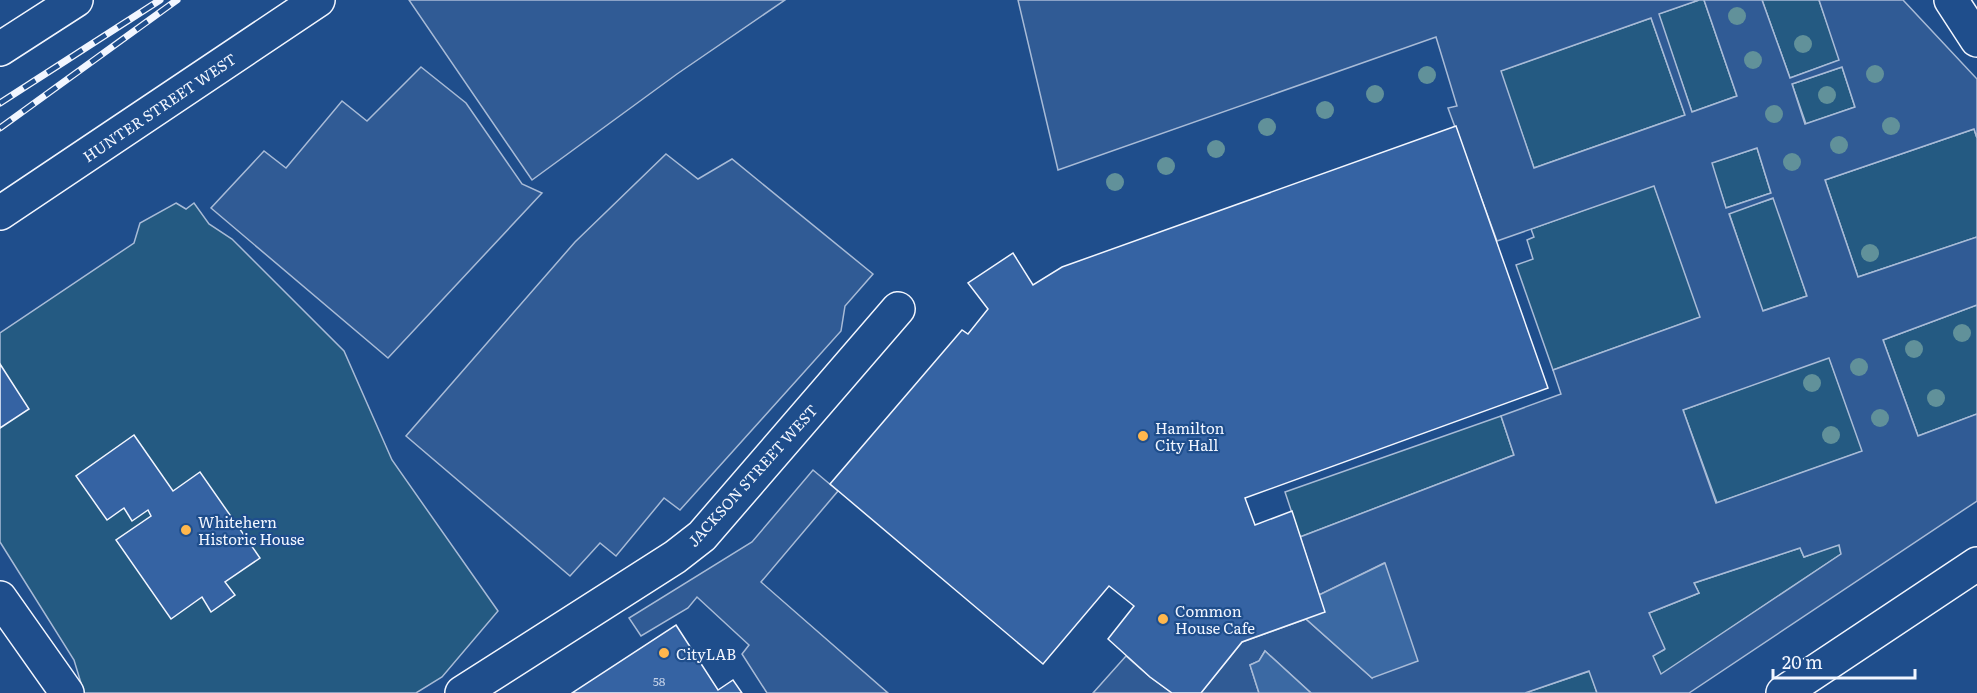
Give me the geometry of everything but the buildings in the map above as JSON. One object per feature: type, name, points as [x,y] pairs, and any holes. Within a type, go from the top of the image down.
[{"type":"street","points":[[0,50],[76,0]]},
{"type":"street","name":"HUNTER STREET WEST","points":[[0,213],[318,0]]},
{"type":"street","points":[[1951,0],[1977,40]]},
{"type":"street","name":"JACKSON STREET WEST","points":[[462,693],[675,557],[702,536],[898,309]]},
{"type":"street","points":[[1783,693],[1977,564]]},
{"type":"street","points":[[0,598],[67,693]]},
{"type":"shaded area","points":[[409,0],[785,0],[677,74],[532,180]]},
{"type":"shaded area","points":[[1018,0],[1699,0],[1659,14],[1692,112],[1737,96],[1704,0],[1762,0],[1790,78],[1839,60],[1819,0],[1903,0],[1977,79],[1977,138],[1974,129],[1825,180],[1858,277],[1977,237],[1977,305],[1883,340],[1918,436],[1977,414],[1977,501],[1689,693],[1597,693],[1589,671],[1525,693],[1311,693],[1265,651],[1259,661],[1250,665],[1259,693],[1201,693],[1242,642],[1306,619],[1372,678],[1384,563],[1319,595],[1300,537],[1514,455],[1501,416],[1561,394],[1553,370],[1700,317],[1654,186],[1497,241],[1448,108],[1457,106],[1436,37],[1058,170]],"holes":[[[1651,18],[1685,115],[1534,168],[1501,71]],[[1842,67],[1855,107],[1805,124],[1792,84]],[[1757,148],[1771,193],[1726,208],[1712,163]],[[1773,198],[1807,296],[1763,311],[1729,214]],[[1829,358],[1862,451],[1716,503],[1683,410]],[[1839,545],[1841,554],[1661,674],[1653,656],[1665,649],[1649,613],[1699,593],[1694,583],[1800,548],[1804,557]]]},
{"type":"shaded area","points":[[1704,0],[1737,96],[1692,112],[1658,14]]},
{"type":"shaded area","points":[[1762,0],[1819,0],[1840,60],[1790,78]]},
{"type":"shaded area","points":[[1651,18],[1685,115],[1534,168],[1500,71]]},
{"type":"shaded area","points":[[421,67],[466,103],[522,184],[542,193],[388,358],[211,208],[264,151],[286,168],[342,101],[367,121]]},
{"type":"shaded area","points":[[1842,67],[1855,107],[1806,124],[1792,84]]},
{"type":"shaded area","points":[[1974,129],[1977,138],[1977,237],[1858,277],[1825,180]]},
{"type":"shaded area","points":[[1757,148],[1771,193],[1726,208],[1711,163]]},
{"type":"shaded area","points":[[666,154],[698,179],[732,159],[873,274],[845,306],[841,331],[680,510],[664,498],[616,556],[600,543],[570,576],[406,436],[575,242]]},
{"type":"shaded area","points":[[1654,185],[1701,317],[1553,370],[1516,265],[1533,259],[1527,240],[1534,237],[1531,229]]},
{"type":"shaded area","points":[[1774,198],[1807,296],[1762,311],[1729,213]]},
{"type":"shaded area","points":[[176,203],[186,209],[194,203],[209,224],[232,239],[344,351],[392,460],[498,611],[442,677],[416,693],[84,693],[74,660],[0,542],[0,333],[134,243],[140,223]]},
{"type":"shaded area","points":[[1977,305],[1977,414],[1918,436],[1883,340]]},
{"type":"shaded area","points":[[1829,357],[1863,451],[1717,503],[1683,410]]},
{"type":"shaded area","points":[[1501,416],[1514,455],[1300,537],[1285,492]]},
{"type":"shaded area","points":[[813,470],[838,491],[761,582],[888,693],[767,693],[742,654],[749,645],[697,597],[688,608],[641,636],[629,618],[752,542]]},
{"type":"shaded area","points":[[1839,544],[1841,554],[1661,675],[1652,656],[1664,650],[1649,613],[1699,593],[1694,583],[1800,548],[1804,557]]},
{"type":"shaded area","points":[[1385,563],[1418,661],[1372,678],[1306,619],[1319,595]]},
{"type":"shaded area","points":[[1265,651],[1311,693],[1259,693],[1250,665],[1259,661]]},
{"type":"shaded area","points":[[1126,656],[1150,677],[1172,693],[1093,693]]},
{"type":"shaded area","points":[[1590,671],[1597,693],[1525,693]]},
{"type":"railway","points":[[0,103],[160,0]]},
{"type":"railway","points":[[0,128],[177,0]]},
{"type":"place","name":"Hamilton City Hall","points":[[1143,436]]},
{"type":"place","name":"Whitehern Historic House","points":[[186,530]]},
{"type":"place","name":"Common House Cafe","points":[[1163,619]]},
{"type":"place","name":"CityLAB","points":[[664,653]]}]
